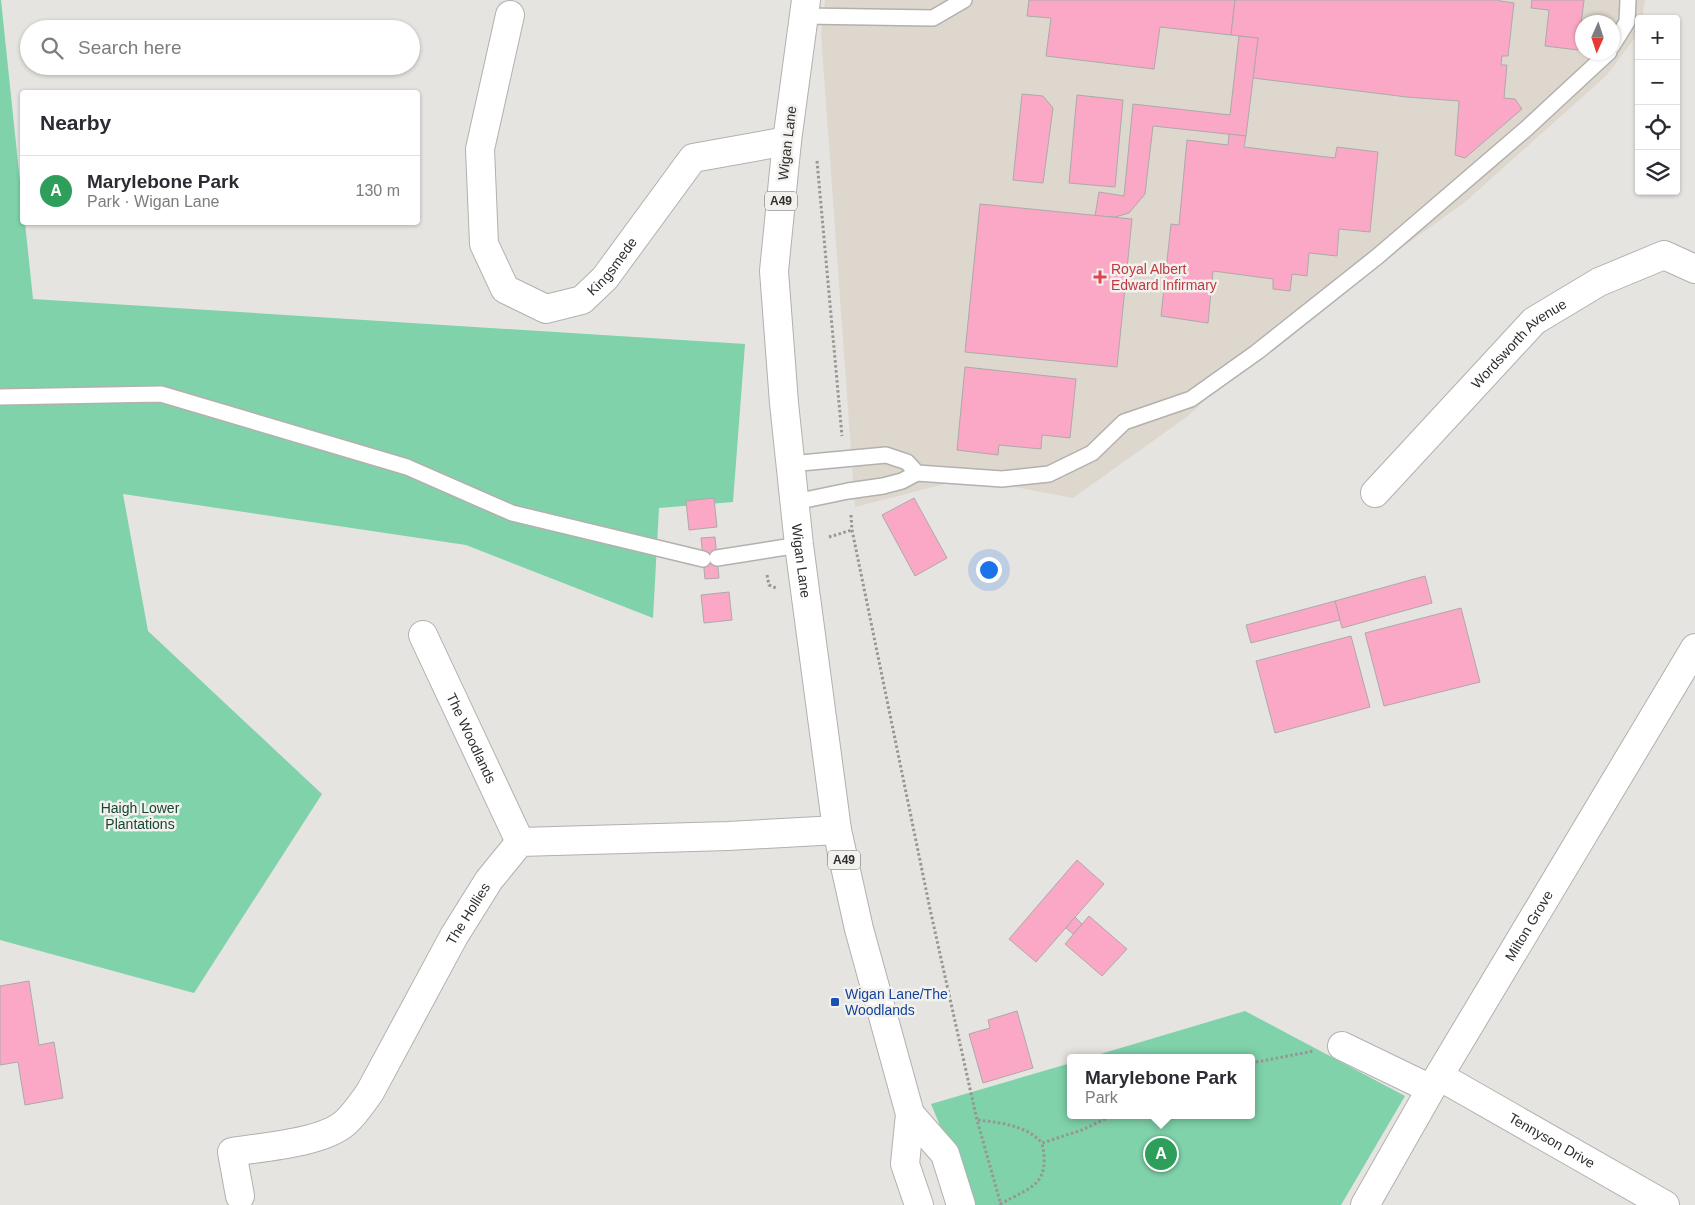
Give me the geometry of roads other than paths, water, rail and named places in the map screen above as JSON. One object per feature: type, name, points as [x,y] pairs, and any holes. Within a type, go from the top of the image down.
[{"type":"main road","name":"Wigan Lane","points":[[805,8],[787,141],[774,271],[790,464],[837,830],[859,929],[910,1114],[905,1164],[919,1205]]},
{"type":"main road","name":"Kingsmede","points":[[510,15],[480,149],[484,244],[505,289],[546,309],[582,300],[605,278],[693,158],[787,141]]},
{"type":"main road","name":"Wordsworth Avenue","points":[[1375,493],[1534,321],[1599,282],[1664,255],[1695,269]]},
{"type":"main road","name":"The Woodlands","points":[[423,635],[520,842]]},
{"type":"main road","name":"Milton Grove","points":[[1365,1205],[1435,1083],[1695,648]]},
{"type":"main road","points":[[520,842],[728,836],[837,830]]},
{"type":"main road","name":"The Hollies","points":[[240,1196],[232,1152],[310,1139],[345,1124],[358,1110],[370,1092],[454,936],[489,880],[520,842]]},
{"type":"main road","name":"Tennyson Drive","points":[[1342,1046],[1435,1083],[1665,1205]]},
{"type":"main road","name":"Wigan Lane","points":[[910,1114],[945,1154],[961,1205]]},
{"type":"lane","points":[[805,8],[933,18],[964,0]]},
{"type":"lane","points":[[1620,33],[1627,22],[1628,0]]},
{"type":"lane","points":[[795,502],[883,486],[902,481],[918,473],[1002,479],[1049,474],[1092,453],[1124,422],[1191,399],[1258,352],[1378,256],[1527,128],[1600,60]]},
{"type":"lane","points":[[0,396],[161,394],[407,467],[512,513],[710,558],[800,545]]},
{"type":"lane","points":[[790,464],[886,456],[907,462],[918,473]]},
{"type":"place","name":"Royal Albert Edward Infirmary","points":[[1100,277]]},
{"type":"place","name":"Wigan Lane/The Woodlands","points":[[835,1002]]},
{"type":"place","name":"Marylebone Park","points":[[1161,1154]]},
{"type":"park label","name":"Haigh Lower Plantations","points":[[140,816]]}]
